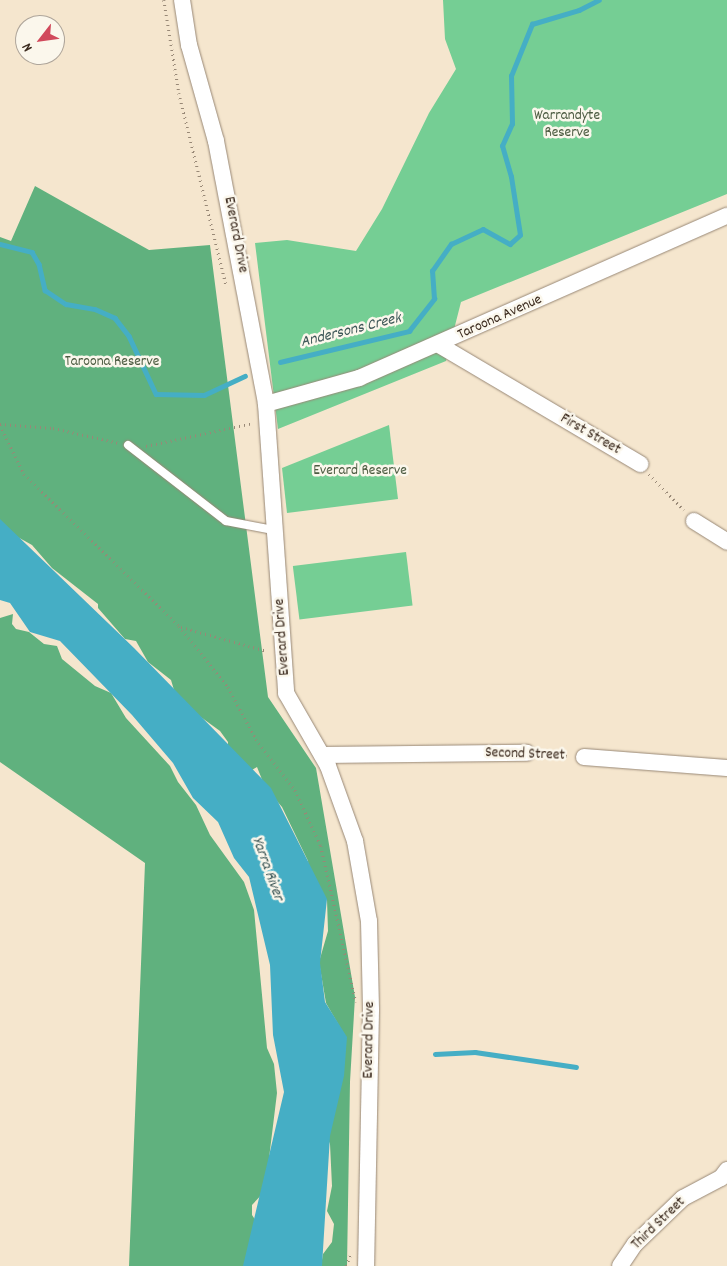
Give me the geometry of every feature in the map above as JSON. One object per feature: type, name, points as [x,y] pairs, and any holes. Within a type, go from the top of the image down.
[{"type":"street","name":"Everard Drive","points":[[182,0],[189,45],[216,141],[261,415],[273,530],[286,693],[322,755],[355,841],[369,920],[371,1010],[366,1266]]},
{"type":"street","name":"Taroona Avenue","points":[[261,415],[440,345],[727,216]]},
{"type":"street","name":"First Street","points":[[440,345],[640,464]]},
{"type":"street","points":[[694,521],[727,542]]},
{"type":"street","name":"Second Street","points":[[322,755],[527,753]]},
{"type":"street","name":"Second Street","points":[[584,757],[727,768]]},
{"type":"street","name":"Third Street","points":[[620,1266],[635,1244],[683,1198],[721,1178],[727,1170]]},
{"type":"lane","points":[[130,447],[226,521],[273,530]]},
{"type":"path","points":[[164,0],[179,93],[227,289]]},
{"type":"path","points":[[261,415],[130,447],[53,428],[0,424],[24,474],[145,597],[179,626],[228,688],[256,739],[295,790],[321,846],[336,904],[354,1001],[371,1010]]},
{"type":"path","points":[[640,464],[694,521]]},
{"type":"path","points":[[179,626],[284,656]]},
{"type":"path","name":"Second Street","points":[[527,753],[584,757]]},
{"type":"green space","name":"Warrandyte Reserve","points":[[443,0],[727,0],[727,194],[461,302],[446,361],[278,429],[255,243],[287,240],[356,251],[382,209],[429,113],[456,69],[445,39]]},
{"type":"green space","name":"Taroona Reserve","points":[[35,186],[149,250],[210,245],[268,697],[316,768],[355,997],[350,1082],[347,1266],[321,1266],[323,1254],[332,1242],[334,1224],[327,1211],[332,1186],[330,1144],[326,1134],[341,1029],[326,1003],[319,962],[328,931],[327,900],[309,877],[308,861],[282,807],[265,787],[257,767],[252,770],[228,746],[228,742],[220,731],[198,715],[174,690],[171,680],[148,662],[136,641],[125,639],[98,608],[98,604],[52,568],[32,545],[14,535],[0,521],[0,237],[11,241]]},
{"type":"green space","name":"Everard Reserve","points":[[389,425],[398,499],[287,513],[282,468]]},
{"type":"green space","points":[[406,552],[413,606],[299,619],[293,566]]},
{"type":"green space","points":[[13,614],[12,624],[16,629],[29,632],[44,644],[57,646],[62,659],[95,686],[111,693],[126,718],[170,766],[178,782],[196,805],[210,835],[244,882],[254,910],[267,1048],[274,1064],[277,1093],[265,1191],[252,1205],[252,1215],[258,1224],[250,1266],[129,1266],[145,863],[0,762],[0,618]]},
{"type":"water","name":"Yarra River","points":[[0,519],[134,648],[271,788],[327,899],[320,963],[325,1002],[347,1037],[344,1076],[330,1136],[322,1266],[243,1266],[284,1092],[273,1035],[270,965],[249,877],[234,858],[218,822],[193,798],[173,763],[132,715],[60,641],[30,632],[10,603],[0,600]]},
{"type":"waterway","name":"Andersons Creek","points":[[280,362],[409,331],[434,299],[432,271],[451,244],[483,229],[510,244],[520,235],[511,177],[502,146],[512,124],[511,76],[532,24],[579,10],[599,0]]},
{"type":"waterway","name":"Andersons Creek","points":[[0,244],[32,252],[39,264],[45,290],[66,304],[95,309],[115,318],[129,336],[156,394],[204,395],[245,376]]},
{"type":"waterway","points":[[435,1054],[475,1052],[576,1067]]}]
